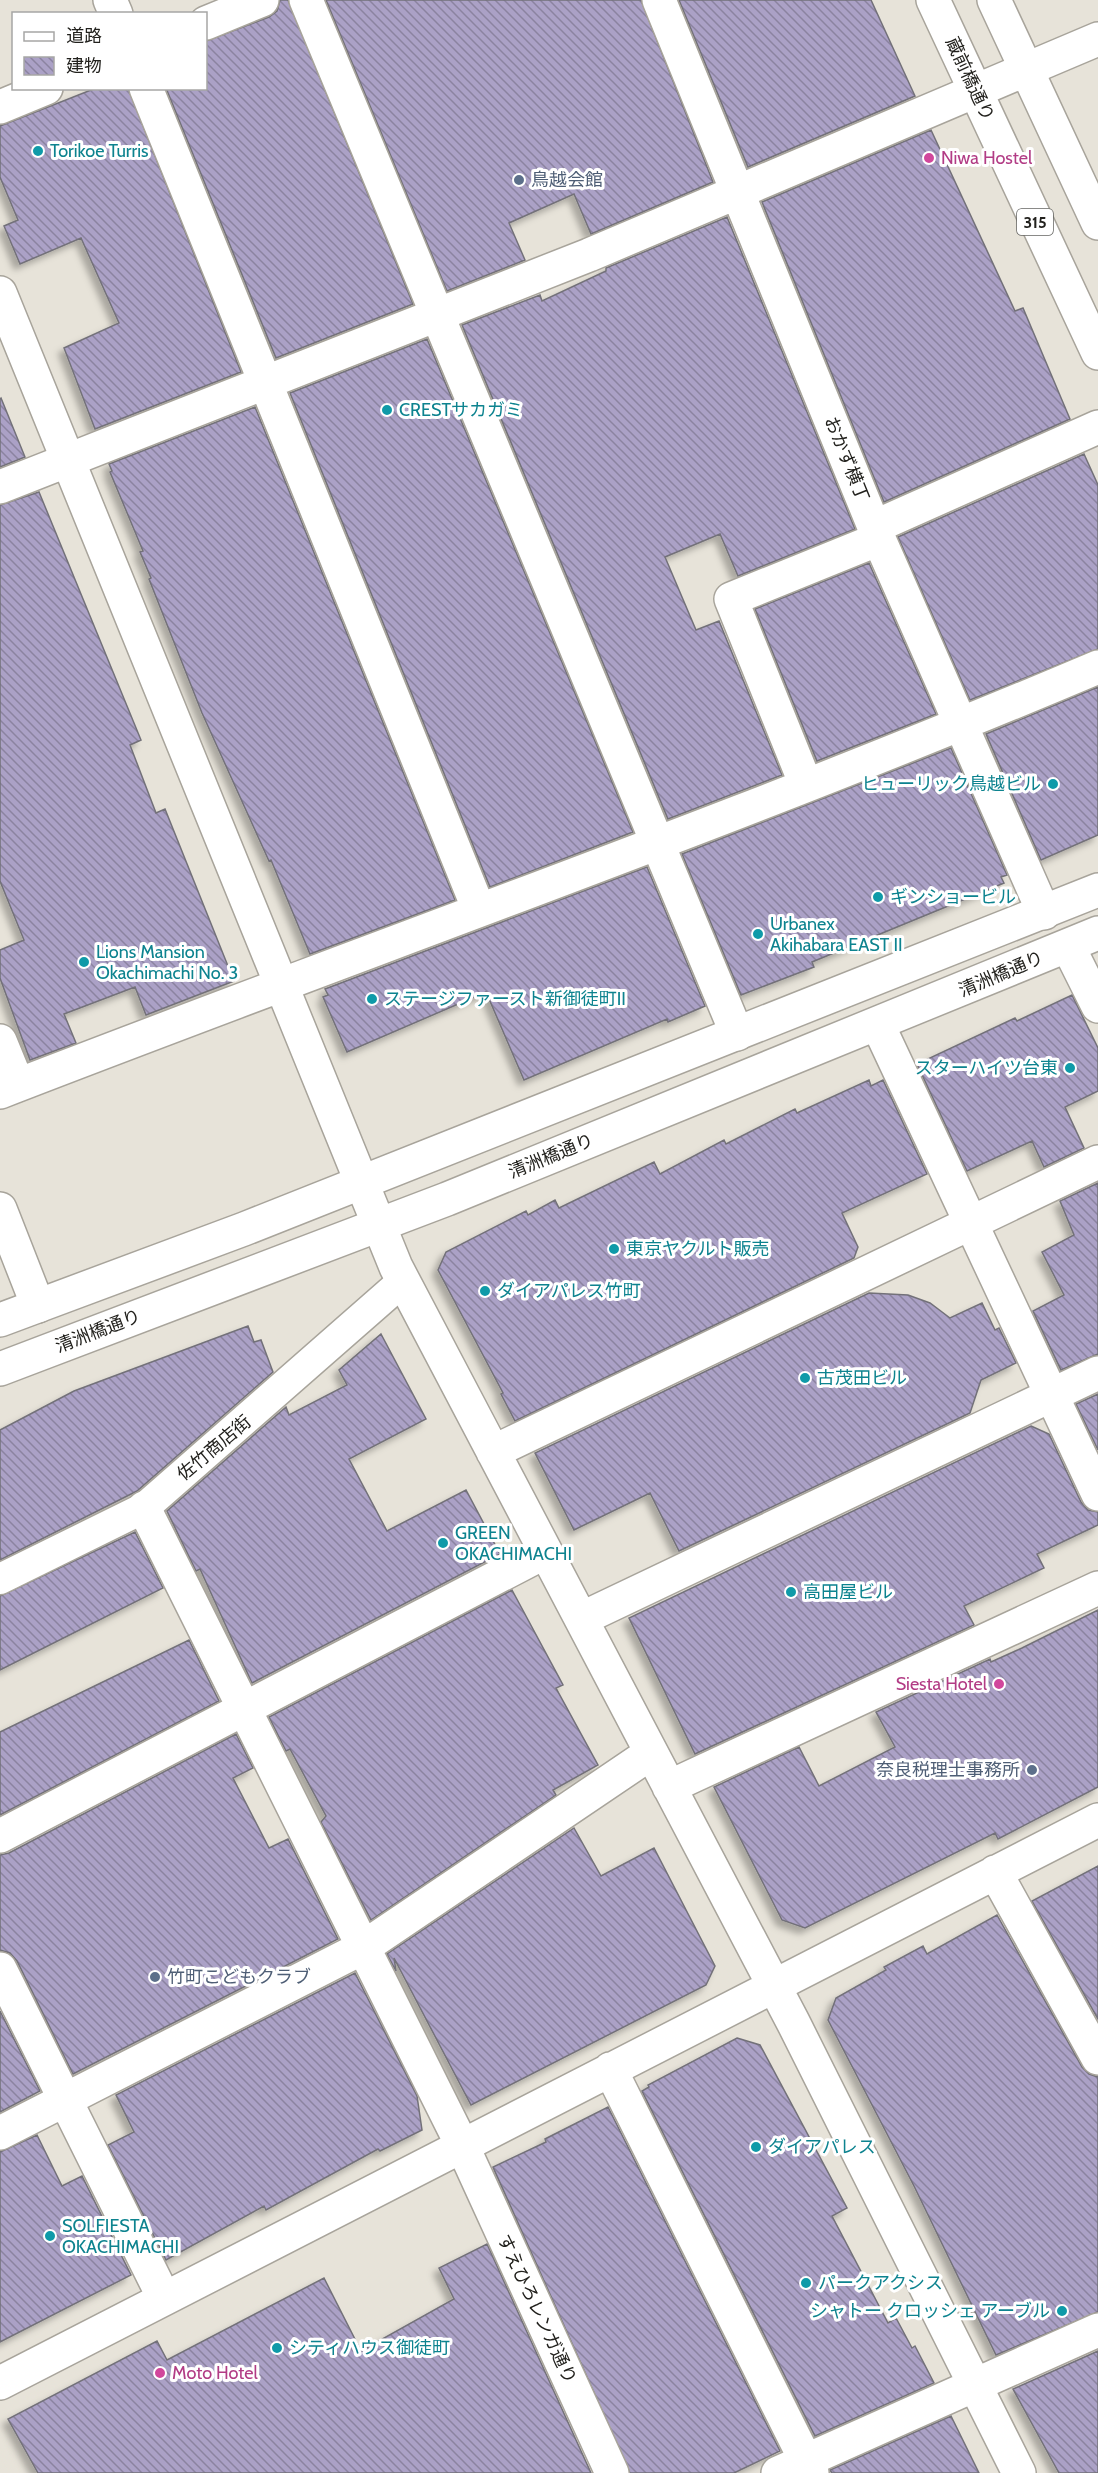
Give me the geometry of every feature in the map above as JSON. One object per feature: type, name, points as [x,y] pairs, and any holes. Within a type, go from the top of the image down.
[{"type":"street","points":[[207,23],[262,0]]},
{"type":"street","points":[[306,0],[737,1034]]},
{"type":"street","name":"おかず横丁","points":[[658,0],[877,533],[1044,913]]},
{"type":"street","name":"蔵前橋通り","points":[[933,0],[1098,353]]},
{"type":"street","points":[[994,0],[1098,223]]},
{"type":"street","points":[[0,487],[589,255],[1098,39]]},
{"type":"street","points":[[0,107],[41,90]]},
{"type":"street","points":[[147,90],[479,910]]},
{"type":"street","points":[[0,293],[403,1281],[773,1985],[1020,2473]]},
{"type":"street","points":[[806,785],[731,599],[877,533],[1098,427]]},
{"type":"street","points":[[0,1041],[9,1089],[657,844],[1098,667]]},
{"type":"street","points":[[0,1320],[244,1230],[361,1181],[1098,890]]},
{"type":"street","name":"清洲橋通り","points":[[0,1369],[447,1199],[878,1025],[1098,933]]},
{"type":"street","points":[[1068,946],[1098,1006]]},
{"type":"street","points":[[878,1025],[1098,1494]]},
{"type":"street","points":[[493,1452],[1098,1162]]},
{"type":"street","points":[[0,1209],[38,1306]]},
{"type":"street","name":"佐竹商店街","points":[[0,1580],[144,1508],[403,1281]]},
{"type":"street","points":[[581,1619],[1098,1373]]},
{"type":"street","name":"すえひろレンガ通り","points":[[144,1508],[462,2145],[612,2473]]},
{"type":"street","points":[[0,1836],[545,1552]]},
{"type":"street","points":[[669,1787],[1098,1588]]},
{"type":"street","points":[[0,2133],[364,1947],[651,1753]]},
{"type":"street","points":[[0,2383],[1098,1820]]},
{"type":"street","points":[[995,1872],[1098,2058]]},
{"type":"street","points":[[0,1969],[164,2298]]},
{"type":"street","points":[[610,2069],[799,2469],[974,2385],[1098,2330]]},
{"type":"building","points":[[280,0],[288,0],[413,304],[276,358],[167,90],[207,90],[207,41],[269,17],[277,11]]},
{"type":"building","points":[[326,0],[641,0],[713,182],[591,234],[574,194],[509,223],[525,260],[447,291]]},
{"type":"building","points":[[679,0],[871,0],[915,96],[748,167]]},
{"type":"building","points":[[91,90],[129,90],[241,372],[95,429],[64,348],[119,323],[81,238],[20,264],[4,226],[18,220],[0,177],[0,126]]},
{"type":"building","points":[[931,130],[1015,311],[1023,308],[1070,419],[884,502],[762,202]]},
{"type":"building","points":[[727,217],[855,529],[738,576],[720,534],[665,557],[696,630],[719,621],[782,775],[668,819],[462,325],[540,295],[542,301],[606,271],[606,268]]},
{"type":"building","points":[[427,339],[633,832],[490,887],[290,393]]},
{"type":"building","points":[[0,399],[25,457],[0,467]]},
{"type":"building","points":[[255,407],[455,900],[310,954],[271,860],[269,861],[202,713],[149,579],[151,578],[140,552],[143,551],[110,472],[112,471],[109,464]]},
{"type":"building","points":[[1084,454],[1098,485],[1098,649],[970,700],[898,537]]},
{"type":"building","points":[[39,492],[141,740],[130,745],[156,813],[165,809],[234,981],[146,1015],[135,987],[64,1014],[76,1043],[30,1060],[0,978],[0,950],[24,940],[0,881],[0,505]]},
{"type":"building","points":[[869,563],[936,714],[817,761],[755,609]]},
{"type":"building","name":"ヒューリック鳥越ビル","points":[[1098,687],[1098,835],[1041,860],[986,734]]},
{"type":"building","points":[[951,748],[1007,875],[1001,877],[1004,883],[812,962],[814,967],[741,995],[682,854]]},
{"type":"building","points":[[647,867],[705,1006],[668,1022],[667,1019],[524,1080],[486,992],[347,1052],[323,997],[328,995],[325,989]]},
{"type":"building","points":[[1072,995],[1098,1048],[1098,1091],[1065,1107],[1084,1148],[1044,1167],[1032,1141],[967,1171],[917,1064],[1015,1018],[1017,1021]]},
{"type":"building","points":[[869,1080],[871,1086],[883,1080],[927,1174],[842,1213],[858,1247],[854,1258],[515,1421],[501,1394],[503,1393],[438,1270],[446,1252],[526,1211],[528,1215],[555,1200],[559,1208],[654,1162],[660,1174],[724,1140],[726,1144],[795,1109],[797,1113]]},
{"type":"building","points":[[1098,1183],[1098,1354],[1061,1370],[1033,1311],[1064,1295],[1042,1252],[1074,1235],[1060,1201]]},
{"type":"building","points":[[869,1293],[908,1295],[930,1303],[950,1318],[982,1303],[995,1330],[999,1328],[1016,1363],[981,1380],[970,1413],[679,1551],[650,1493],[574,1530],[535,1453]]},
{"type":"building","points":[[248,1326],[254,1342],[261,1340],[273,1372],[137,1491],[0,1560],[0,1430],[74,1391]]},
{"type":"building","points":[[381,1334],[426,1419],[349,1459],[387,1531],[466,1490],[500,1554],[252,1683],[200,1569],[196,1571],[167,1511],[286,1407],[289,1415],[347,1385],[339,1370]]},
{"type":"building","points":[[1098,1394],[1098,1450],[1076,1404]]},
{"type":"building","points":[[1031,1426],[1049,1434],[1081,1502],[1088,1510],[1098,1512],[1098,1525],[1037,1554],[1044,1568],[964,1606],[974,1625],[695,1754],[629,1618]]},
{"type":"building","points":[[135,1532],[163,1588],[0,1670],[0,1596]]},
{"type":"building","points":[[512,1590],[563,1685],[556,1688],[598,1765],[553,1790],[556,1795],[371,1920],[321,1822],[326,1816],[290,1749],[286,1751],[269,1717]]},
{"type":"building","points":[[1098,1610],[1098,1787],[998,1839],[995,1833],[805,1928],[782,1920],[714,1787],[799,1747],[819,1786],[895,1747],[876,1712],[990,1659],[991,1662],[1022,1648]]},
{"type":"building","points":[[189,1640],[219,1701],[0,1815],[0,1732]]},
{"type":"building","points":[[236,1734],[253,1768],[233,1778],[269,1848],[288,1839],[338,1939],[73,2074],[17,1961],[10,1953],[0,1950],[0,1855],[9,1853]]},
{"type":"building","points":[[574,1828],[601,1876],[654,1848],[715,1966],[706,1985],[471,2105],[394,1958],[396,1971],[387,1954]]},
{"type":"building","points":[[1098,1866],[1098,2019],[1032,1901]]},
{"type":"building","points":[[997,1915],[1082,2067],[1089,2074],[1098,2077],[1098,2312],[996,2355],[914,2186],[828,2020],[836,1998],[886,1970],[884,1967],[923,1946],[927,1954]]},
{"type":"building","points":[[355,1973],[417,2096],[422,2130],[380,2151],[378,2149],[266,2210],[264,2206],[166,2260],[108,2145],[134,2132],[116,2095]]},
{"type":"building","points":[[0,2011],[40,2091],[0,2112]]},
{"type":"building","points":[[737,2038],[760,2045],[847,2208],[832,2216],[888,2323],[896,2318],[912,2348],[915,2346],[934,2383],[815,2436],[642,2091],[649,2087],[648,2085]]},
{"type":"building","points":[[608,2107],[780,2451],[734,2473],[630,2473],[493,2167],[546,2142],[545,2139]]},
{"type":"building","points":[[37,2135],[62,2186],[82,2176],[131,2275],[0,2342],[0,2152]]},
{"type":"building","points":[[487,2244],[591,2473],[38,2473],[8,2419],[157,2341],[167,2360],[324,2278],[361,2351],[454,2299],[439,2268]]},
{"type":"building","points":[[1098,2351],[1098,2473],[1059,2473],[1013,2389]]},
{"type":"building","points":[[951,2416],[979,2473],[832,2473],[830,2470]]},
{"type":"place","name":"Torikoe Turris","points":[[38,151]]},
{"type":"place","name":"Niwa Hostel","points":[[929,158]]},
{"type":"place","name":"鳥越会館","points":[[519,180]]},
{"type":"place","name":"CRESTサカガミ","points":[[387,410]]},
{"type":"place","name":"ヒューリック鳥越ビル","points":[[1053,784]]},
{"type":"place","name":"ギンショービル","points":[[878,897]]},
{"type":"place","name":"Urbanex Akihabara EAST II","points":[[758,934]]},
{"type":"place","name":"Lions Mansion Okachimachi No. 3","points":[[84,962]]},
{"type":"place","name":"ステージファースト新御徒町II","points":[[372,999]]},
{"type":"place","name":"スターハイツ台東","points":[[1070,1068]]},
{"type":"place","name":"東京ヤクルト販売","points":[[614,1249]]},
{"type":"place","name":"ダイアパレス竹町","points":[[485,1291]]},
{"type":"place","name":"古茂田ビル","points":[[805,1378]]},
{"type":"place","name":"GREEN OKACHIMACHI","points":[[443,1543]]},
{"type":"place","name":"高田屋ビル","points":[[791,1592]]},
{"type":"place","name":"Siesta Hotel","points":[[999,1684]]},
{"type":"place","name":"奈良税理士事務所","points":[[1032,1770]]},
{"type":"place","name":"竹町こどもクラブ","points":[[155,1977]]},
{"type":"place","name":"ダイアパレス","points":[[756,2147]]},
{"type":"place","name":"SOLFIESTA OKACHIMACHI","points":[[50,2236]]},
{"type":"place","name":"パークアクシス","points":[[806,2283]]},
{"type":"place","name":"シャトー クロッシェ アーブル","points":[[1062,2311]]},
{"type":"place","name":"シティハウス御徒町","points":[[277,2348]]},
{"type":"place","name":"Moto Hotel","points":[[160,2373]]}]
